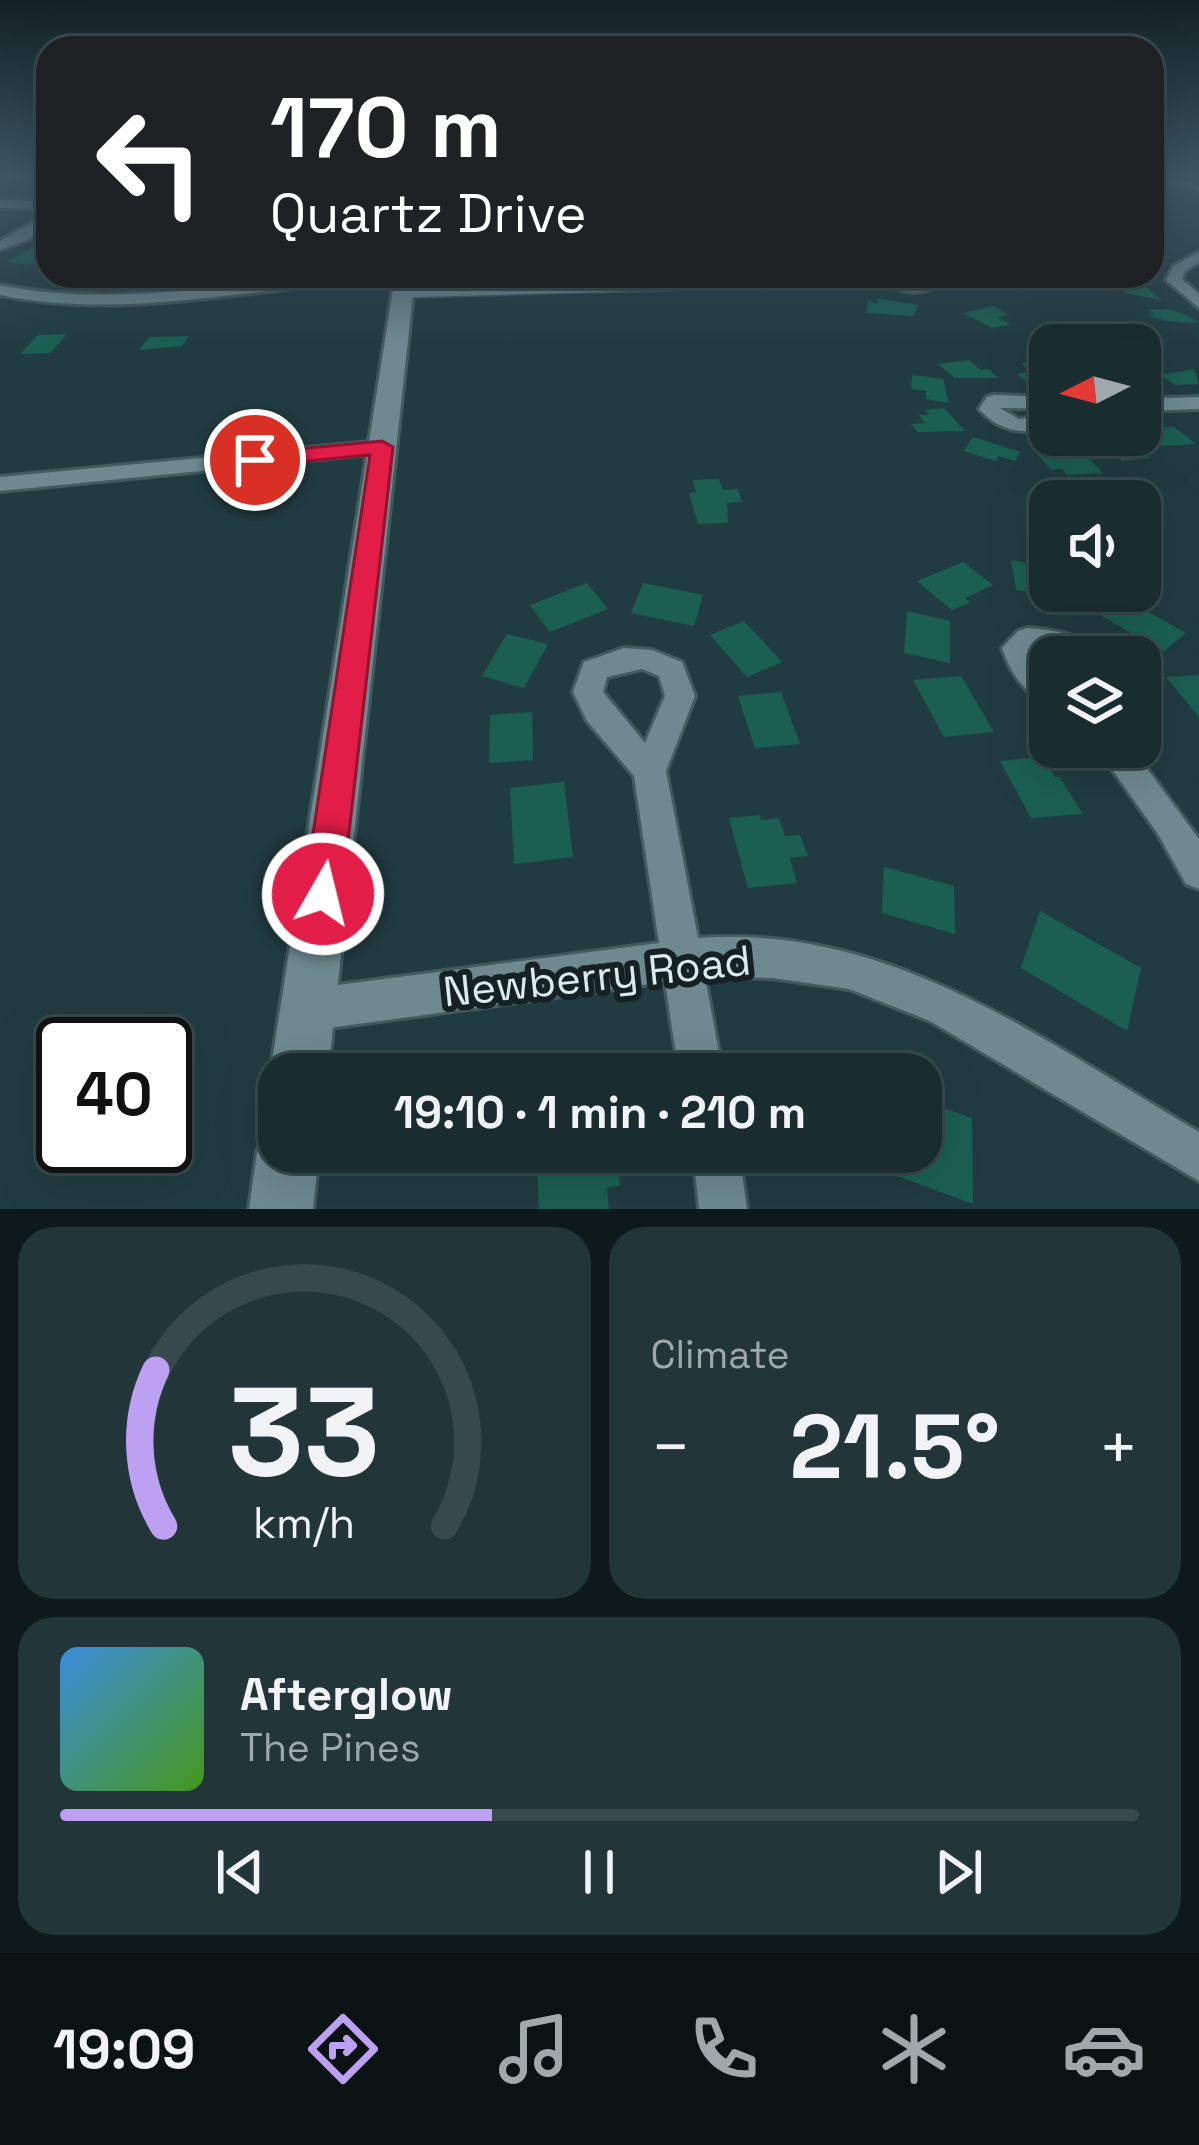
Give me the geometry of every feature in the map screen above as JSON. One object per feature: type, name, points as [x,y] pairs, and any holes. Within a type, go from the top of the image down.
[{"type":"street","points":[[1199,256],[1178,269],[1174,280],[1199,303]]},
{"type":"street","points":[[0,279],[86,295]]},
{"type":"street","points":[[86,295],[92,288]]},
{"type":"street","points":[[0,290],[47,299],[238,288]]},
{"type":"street","points":[[301,1053],[403,288]]},
{"type":"street","points":[[1029,400],[994,401],[988,409],[1001,422],[1029,427]]},
{"type":"street","points":[[1161,405],[1199,404]]},
{"type":"street","points":[[0,484],[382,447]]},
{"type":"street","points":[[1029,638],[1016,648],[1029,673]]},
{"type":"street","points":[[1130,768],[1199,872]]},
{"type":"street","points":[[650,771],[697,1053]]},
{"type":"street","name":"Newberry Road","points":[[307,1010],[680,960],[772,958],[849,969],[943,1004],[1199,1158]]},
{"type":"street","points":[[281,1209],[285,1173]]},
{"type":"building","points":[[32,248],[36,248],[36,262],[7,262]]},
{"type":"building","points":[[1120,288],[1147,288],[1162,300]]},
{"type":"building","points":[[878,298],[918,305],[914,316],[867,313],[868,301],[876,303]]},
{"type":"building","points":[[993,306],[1009,315],[998,317],[1011,325],[992,328],[963,313]]},
{"type":"building","points":[[1169,309],[1199,323],[1147,315],[1155,314],[1148,310]]},
{"type":"building","points":[[67,334],[50,353],[20,354],[38,335]]},
{"type":"building","points":[[189,336],[182,346],[139,350],[149,337]]},
{"type":"building","points":[[969,360],[999,378],[955,378],[938,364]]},
{"type":"building","points":[[1194,369],[1199,384],[1175,385],[1161,375]]},
{"type":"building","points":[[912,375],[943,379],[949,403],[926,399],[926,391],[911,389]]},
{"type":"building","points":[[944,408],[965,431],[918,432],[911,424],[925,423],[919,415],[929,415],[925,410]]},
{"type":"building","points":[[1174,427],[1196,444],[1161,446],[1161,428]]},
{"type":"building","points":[[973,437],[1020,452],[1015,461],[999,456],[996,461],[964,451]]},
{"type":"building","points":[[1039,456],[1087,456],[1103,473],[1067,475],[1062,469],[1051,470]]},
{"type":"building","points":[[1114,456],[1151,458],[1122,461]]},
{"type":"building","points":[[719,479],[723,490],[738,489],[742,502],[727,503],[728,523],[698,524],[689,493],[696,492],[693,480]]},
{"type":"building","points":[[1011,560],[1029,563],[1029,592],[1016,590]]},
{"type":"building","points":[[963,562],[993,585],[952,610],[917,581]]},
{"type":"building","points":[[587,583],[608,609],[550,632],[530,605]]},
{"type":"building","points":[[643,583],[703,595],[694,626],[631,613]]},
{"type":"building","points":[[907,611],[950,621],[950,663],[904,653]]},
{"type":"building","points":[[1149,612],[1186,633],[1163,652],[1161,636],[1136,636],[1099,614]]},
{"type":"building","points":[[744,621],[782,662],[747,677],[710,635]]},
{"type":"building","points":[[507,634],[548,644],[524,688],[482,676]]},
{"type":"building","points":[[1199,675],[1199,717],[1166,677]]},
{"type":"building","points":[[961,676],[994,732],[944,737],[913,680]]},
{"type":"building","points":[[781,692],[800,744],[755,748],[738,696]]},
{"type":"building","points":[[532,712],[533,760],[489,763],[490,715]]},
{"type":"building","points":[[1029,758],[1029,768],[1050,768],[1083,814],[1031,818],[1000,761]]},
{"type":"building","points":[[564,782],[573,857],[514,864],[510,788]]},
{"type":"building","points":[[760,815],[761,820],[779,818],[785,836],[800,835],[808,856],[790,858],[797,883],[748,888],[729,818]]},
{"type":"building","points":[[884,867],[954,886],[955,934],[882,913]]},
{"type":"building","points":[[1040,911],[1141,968],[1127,1031],[1021,968]]},
{"type":"building","points":[[942,1107],[972,1118],[973,1204],[889,1173],[942,1173]]},
{"type":"building","points":[[537,1173],[618,1173],[620,1186],[607,1188],[609,1209],[539,1209]]},
{"type":"route","points":[[255,460],[382,447],[323,894]]}]
